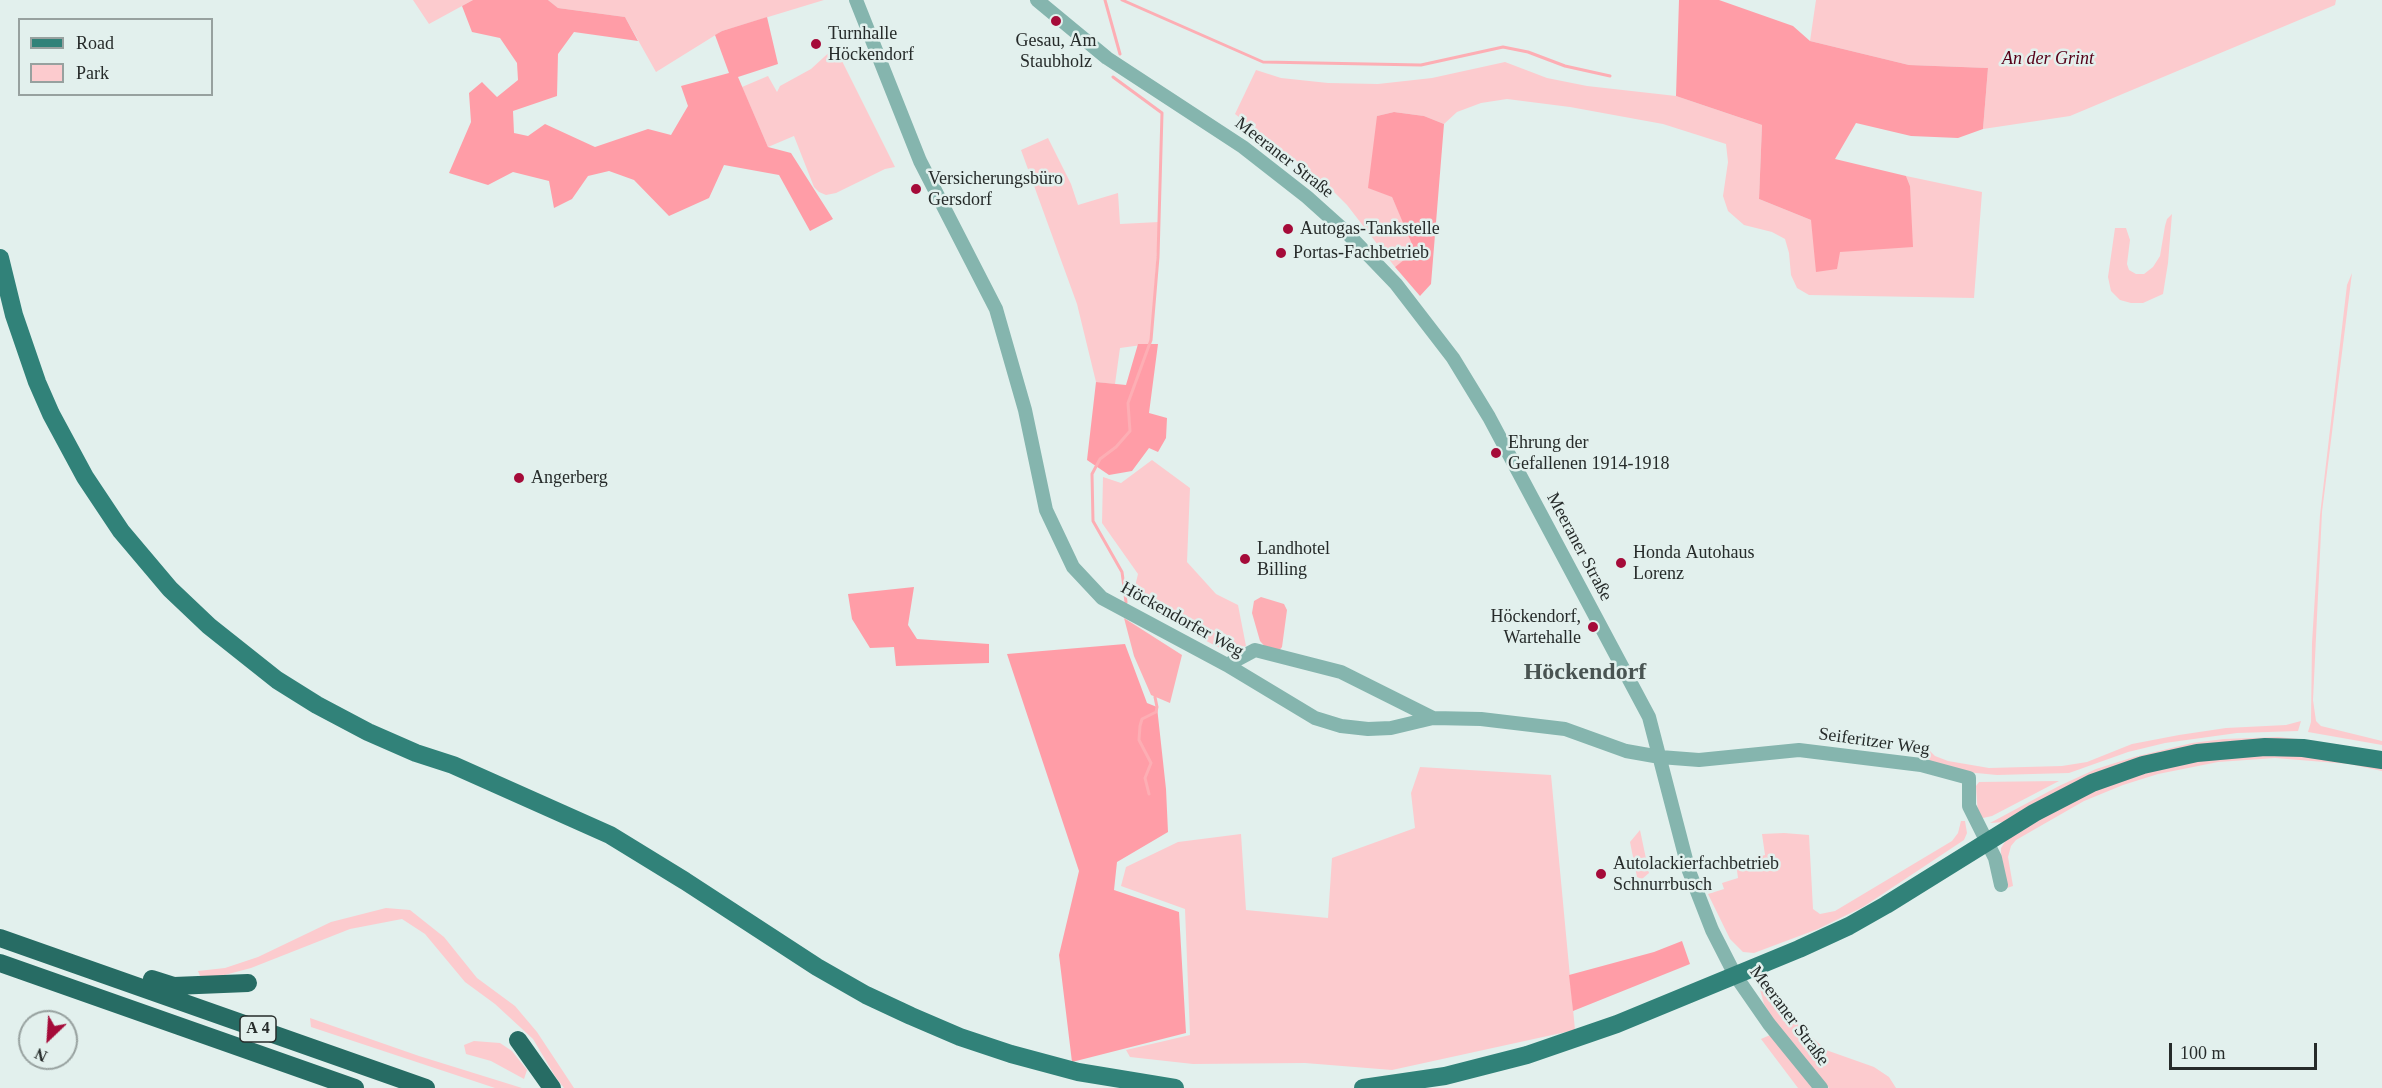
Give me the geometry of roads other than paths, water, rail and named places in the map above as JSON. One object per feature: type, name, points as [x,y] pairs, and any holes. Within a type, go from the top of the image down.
[{"type":"highway","name":"A 4","points":[[0,938],[426,1088]]},
{"type":"highway","name":"A 4","points":[[0,963],[355,1088]]},
{"type":"highway","points":[[90,969],[120,969],[174,986],[248,983]]},
{"type":"highway","points":[[518,1040],[552,1088]]},
{"type":"highway","points":[[287,1064],[331,1088]]},
{"type":"main road","points":[[0,258],[14,315],[37,382],[51,414],[85,477],[121,531],[170,589],[209,626],[277,680],[317,705],[368,732],[416,753],[453,765],[610,835],[817,967],[866,995],[911,1016],[960,1037],[1011,1054],[1077,1072],[1175,1088]]},
{"type":"main road","points":[[1363,1088],[1445,1076],[1527,1055],[1617,1024],[1849,926],[1925,883],[2034,813],[2092,783],[2143,765],[2186,755],[2229,749],[2303,748],[2382,760]]},
{"type":"street","name":"Höckendorfer Weg","points":[[856,0],[920,161],[996,309],[1025,410],[1046,510],[1073,567],[1102,598],[1227,665],[1315,718],[1341,726],[1368,729],[1391,728],[1433,718],[1481,718],[1565,729],[1626,751],[1660,757]]},
{"type":"street","name":"Meeraner Straße","points":[[1037,0],[1107,58],[1243,147],[1307,197],[1367,253],[1422,315],[1453,358],[1489,417],[1649,717],[1696,891],[1712,930],[1735,975],[1769,1024],[1821,1088]]},
{"type":"street","points":[[1227,665],[1255,650],[1341,672],[1433,718]]},
{"type":"street","name":"Seiferitzer Weg","points":[[1660,757],[1699,760],[1799,750],[1921,765],[1969,778],[1969,806],[1995,858],[2001,885]]},
{"type":"waterway","points":[[1105,0],[1120,54]]},
{"type":"waterway","points":[[1122,0],[1263,62],[1421,65],[1503,47],[1528,52],[1565,66],[1610,76]]},
{"type":"waterway","points":[[1113,77],[1162,113],[1158,257],[1151,340],[1128,403],[1130,431],[1116,447],[1100,459],[1092,474],[1093,521],[1122,572],[1126,602]]},
{"type":"waterway","points":[[1149,794],[1145,778],[1151,763],[1139,740],[1142,719],[1156,712],[1155,697]]},
{"type":"place","name":"Gesau, Am Staubholz","points":[[1056,21]]},
{"type":"place","name":"Turnhalle Höckendorf","points":[[816,44]]},
{"type":"place","name":"Versicherungsbüro Gersdorf","points":[[916,189]]},
{"type":"place","name":"Autogas-Tankstelle","points":[[1288,229]]},
{"type":"place","name":"Portas-Fachbetrieb","points":[[1281,253]]},
{"type":"place","name":"Ehrung der Gefallenen 1914-1918","points":[[1496,453]]},
{"type":"place","name":"Angerberg","points":[[519,478]]},
{"type":"place","name":"Landhotel Billing","points":[[1245,559]]},
{"type":"place","name":"Honda Autohaus Lorenz","points":[[1621,563]]},
{"type":"place","name":"Höckendorf, Wartehalle","points":[[1593,627]]},
{"type":"place","name":"Autolackierfachbetrieb Schnurrbusch","points":[[1601,874]]},
{"type":"district","name":"Höckendorf","points":[[1585,673]]},
{"type":"park label","name":"An der Grint","points":[[2048,59]]}]
